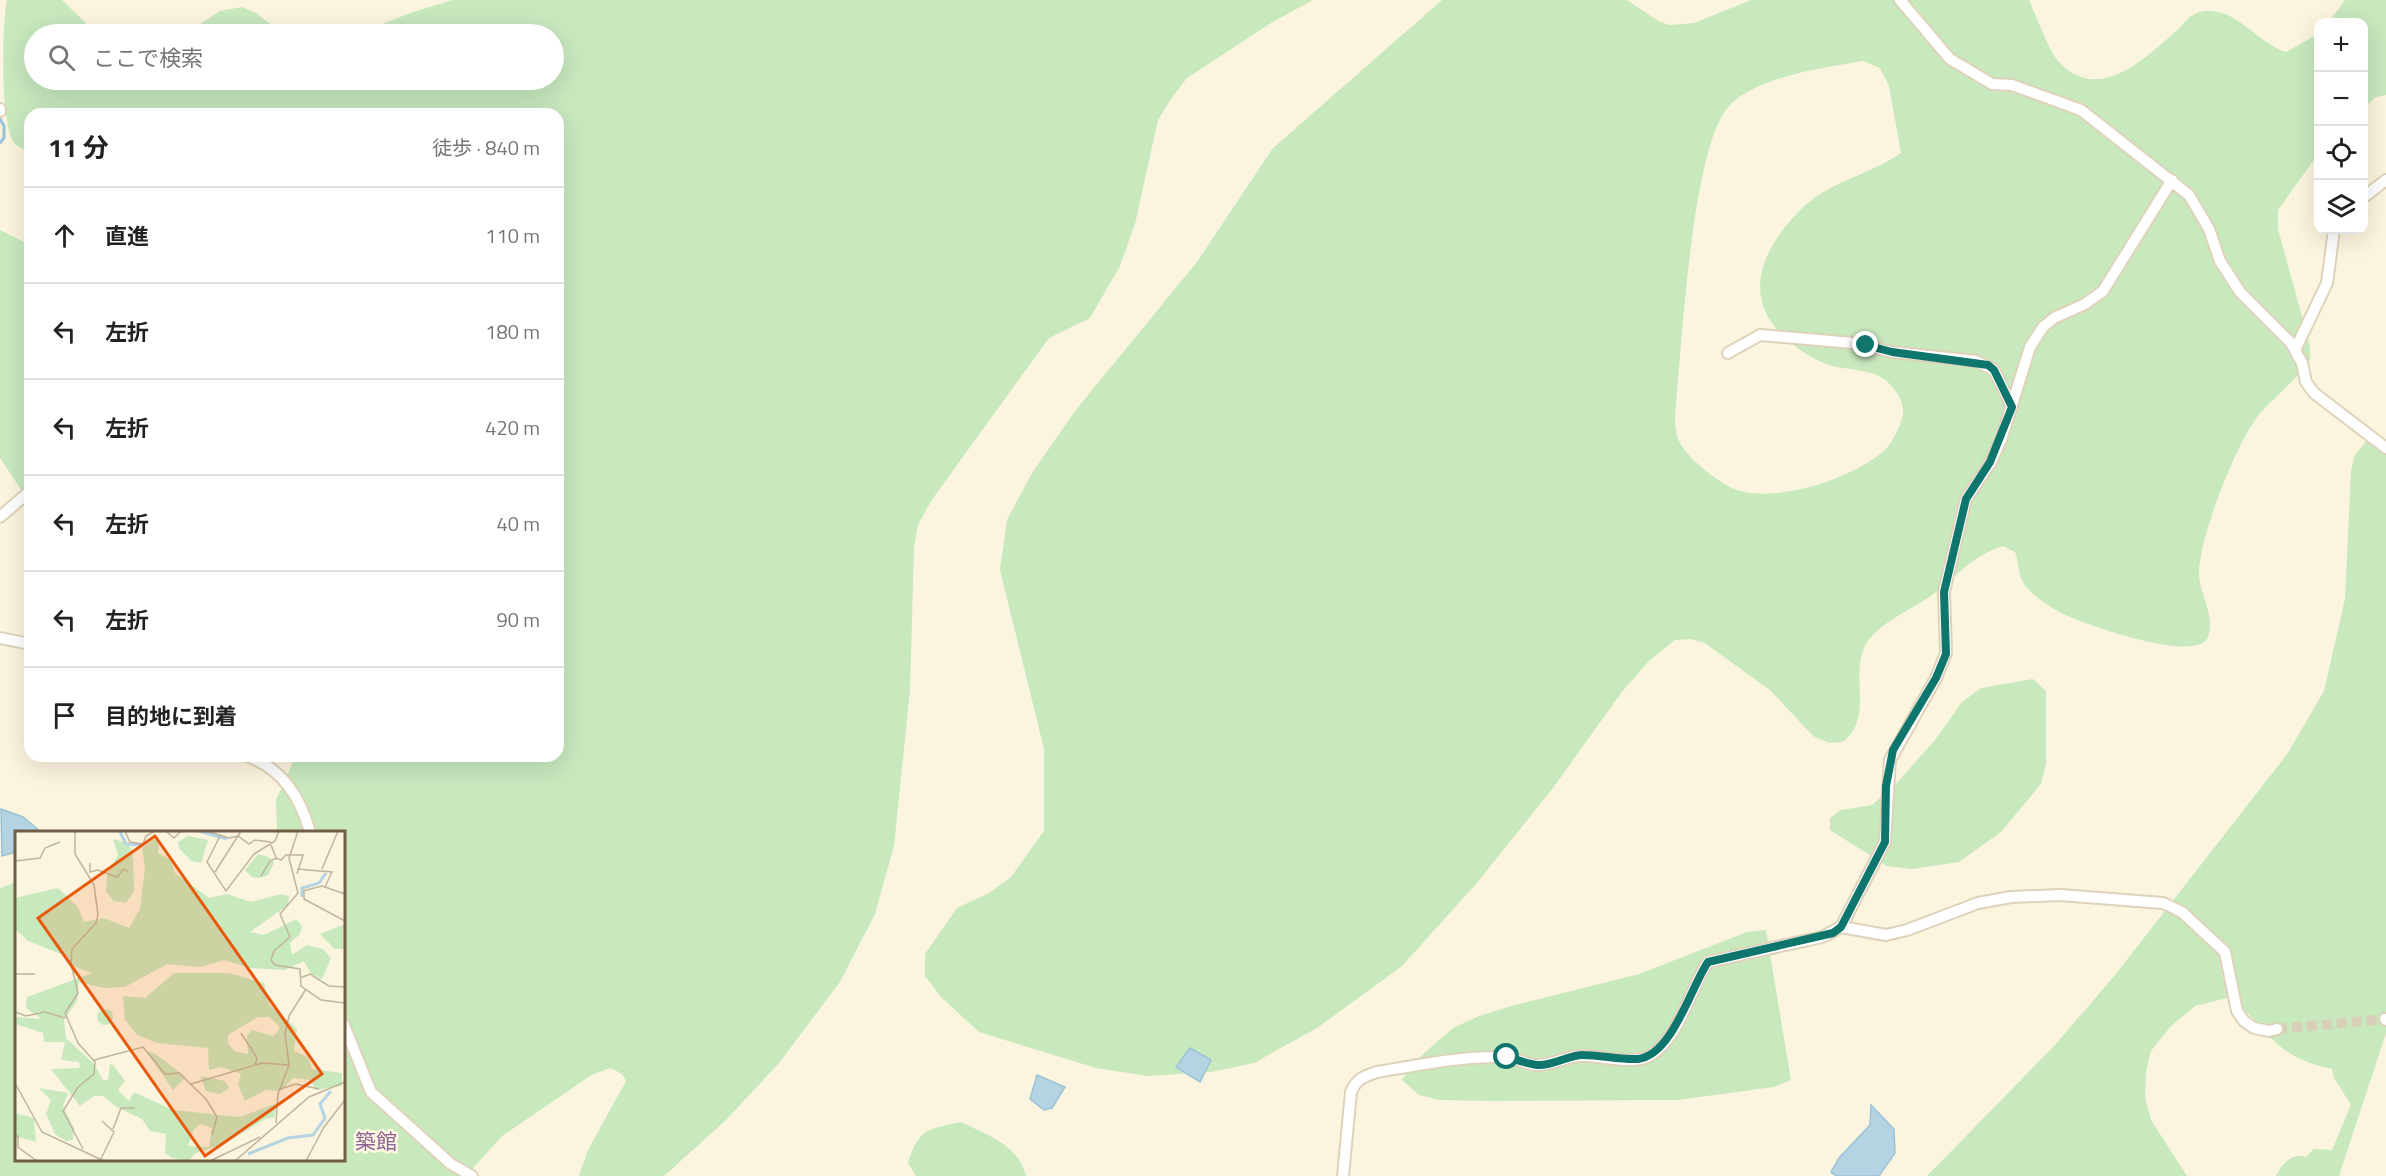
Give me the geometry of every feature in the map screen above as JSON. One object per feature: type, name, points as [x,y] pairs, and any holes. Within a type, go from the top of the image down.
[{"type":"street","points":[[1900,0],[1950,59],[1992,84],[2013,85],[2081,110],[2172,180],[2188,195],[2199,210],[2220,261],[2240,292],[2282,332],[2295,350],[2302,363],[2306,382],[2314,393],[2386,448]]},
{"type":"street","points":[[1343,1176],[1351,1092],[1354,1084],[1363,1077],[1377,1072],[1477,1059],[1507,1057],[1539,1065],[1580,1055],[1637,1059],[1649,1056],[1664,1044],[1674,1029],[1695,982],[1708,962],[1822,937],[1841,927],[1885,842],[1886,786],[1893,750],[1936,678],[1946,654],[1944,592],[1966,499],[1990,462],[2012,407],[2030,347],[2043,327],[2103,291],[2172,180]]},
{"type":"street","points":[[2368,193],[2386,180]]},
{"type":"street","points":[[2295,350],[2327,283],[2333,234]]},
{"type":"street","points":[[1728,353],[1760,335],[1853,343],[1892,352],[1976,361],[1994,370],[2012,407]]},
{"type":"street","points":[[0,517],[24,496]]},
{"type":"street","points":[[0,638],[24,643]]},
{"type":"street","points":[[259,762],[272,769],[294,790],[310,831]]},
{"type":"street","points":[[1841,927],[1886,935],[1907,930],[1978,903],[2011,897],[2074,895],[2163,903],[2182,912],[2225,952],[2238,1011],[2244,1022],[2254,1028],[2269,1031],[2277,1029]]},
{"type":"street","points":[[345,1027],[371,1092],[451,1164],[472,1176]]},
{"type":"green space","points":[[7,0],[62,0],[87,24],[24,24],[24,90],[564,90],[564,24],[382,24],[452,0],[1313,0],[1271,23],[1187,78],[1158,120],[1135,224],[1120,266],[1090,318],[1049,338],[931,501],[918,525],[914,547],[910,690],[894,846],[875,914],[840,982],[779,1063],[726,1120],[664,1176],[579,1176],[588,1150],[626,1081],[622,1074],[611,1068],[593,1074],[502,1136],[466,1176],[0,1176],[0,888],[15,882],[15,1161],[345,1161],[345,831],[277,831],[276,800],[293,762],[564,762],[564,108],[24,108],[24,149],[14,143],[6,116],[4,31]]},
{"type":"green space","points":[[1442,0],[1627,0],[1660,22],[1670,25],[1694,23],[1751,0],[2029,0],[2055,57],[2073,74],[2088,79],[2103,79],[2133,66],[2195,14],[2205,11],[2227,15],[2266,42],[2286,52],[2314,36],[2314,160],[2278,210],[2278,229],[2310,346],[2310,360],[2293,381],[2260,413],[2251,426],[2231,466],[2212,514],[2205,537],[2199,574],[2209,613],[2208,637],[2199,644],[2183,646],[2162,644],[2113,632],[2061,613],[2039,599],[2024,585],[2015,552],[2003,546],[1975,560],[1928,598],[1886,624],[1869,639],[1864,648],[1859,673],[1860,698],[1857,722],[1843,742],[1829,743],[1813,736],[1771,691],[1705,643],[1691,639],[1675,640],[1648,662],[1621,693],[1553,788],[1476,884],[1402,966],[1317,1028],[1254,1063],[1211,1072],[1148,1076],[1096,1068],[979,1032],[941,997],[925,976],[925,954],[957,908],[989,893],[1011,877],[1044,831],[1044,749],[1000,570],[1007,520],[1032,473],[1075,411],[1197,262],[1273,148]],"holes":[[[1863,61],[1880,68],[1889,86],[1901,153],[1823,192],[1799,211],[1779,235],[1768,255],[1762,273],[1760,290],[1771,322],[1783,335],[1798,348],[1825,364],[1869,373],[1885,380],[1900,398],[1903,409],[1902,419],[1892,441],[1884,451],[1854,470],[1796,490],[1757,494],[1740,491],[1715,478],[1684,450],[1675,424],[1692,239],[1707,157],[1717,125],[1730,105],[1742,95],[1774,80],[1792,75]]]},
{"type":"green space","points":[[2345,0],[2386,0],[2386,95],[2376,97],[2368,104],[2368,18],[2332,18]]},
{"type":"green space","points":[[242,7],[256,13],[270,24],[200,24],[220,11]]},
{"type":"green space","points":[[0,230],[24,242],[24,494],[0,458]]},
{"type":"green space","points":[[2367,440],[2386,446],[2386,1033],[2339,1176],[2276,1176],[2284,1163],[2296,1156],[2306,1157],[2314,1149],[2332,1150],[2351,1105],[2334,1078],[2332,1069],[2297,1058],[2285,1050],[2231,997],[2195,1006],[2171,1026],[2151,1051],[2146,1072],[2145,1098],[2151,1120],[2187,1176],[1927,1176],[2055,1045],[2115,975],[2288,753],[2324,691],[2345,599],[2351,471],[2354,457]]},
{"type":"green space","points":[[2033,679],[2046,691],[2046,763],[2041,784],[2001,832],[1959,862],[1912,869],[1887,866],[1830,830],[1830,818],[1841,810],[1872,805],[1895,785],[1935,740],[1962,702],[1981,688]]},
{"type":"green space","points":[[1766,930],[1791,1080],[1774,1087],[1677,1100],[1493,1101],[1439,1100],[1419,1095],[1402,1080],[1413,1063],[1453,1028],[1479,1016],[1639,974],[1747,932]]},
{"type":"green space","points":[[961,1122],[1001,1142],[1017,1156],[1026,1176],[916,1176],[908,1163],[921,1136],[940,1126]]},
{"type":"water","points":[[1,809],[23,817],[40,831],[15,831],[15,852],[2,856]]},
{"type":"water","points":[[1190,1048],[1211,1060],[1200,1082],[1176,1067]]},
{"type":"water","points":[[1037,1075],[1065,1087],[1052,1108],[1044,1110],[1030,1099]]},
{"type":"water","points":[[1871,1105],[1894,1129],[1895,1153],[1879,1176],[1836,1176],[1831,1172],[1839,1158],[1870,1125]]},
{"type":"waterway","points":[[0,119],[4,126],[4,138],[0,143]]},
{"type":"tunnel","points":[[2277,1029],[2385,1019]]},
{"type":"district","name":"築館","points":[[376,1142]]},
{"type":"route","points":[[1507,1057],[1539,1065],[1580,1055],[1637,1059],[1649,1056],[1664,1044],[1674,1029],[1695,982],[1708,962],[1833,933],[1841,927],[1875,864],[1885,842],[1888,806],[1886,786],[1893,750],[1936,678],[1946,654],[1944,592],[1966,499],[1990,462],[2001,440],[2012,407],[1994,370],[1988,365],[1976,361],[1892,352],[1866,345]]}]
